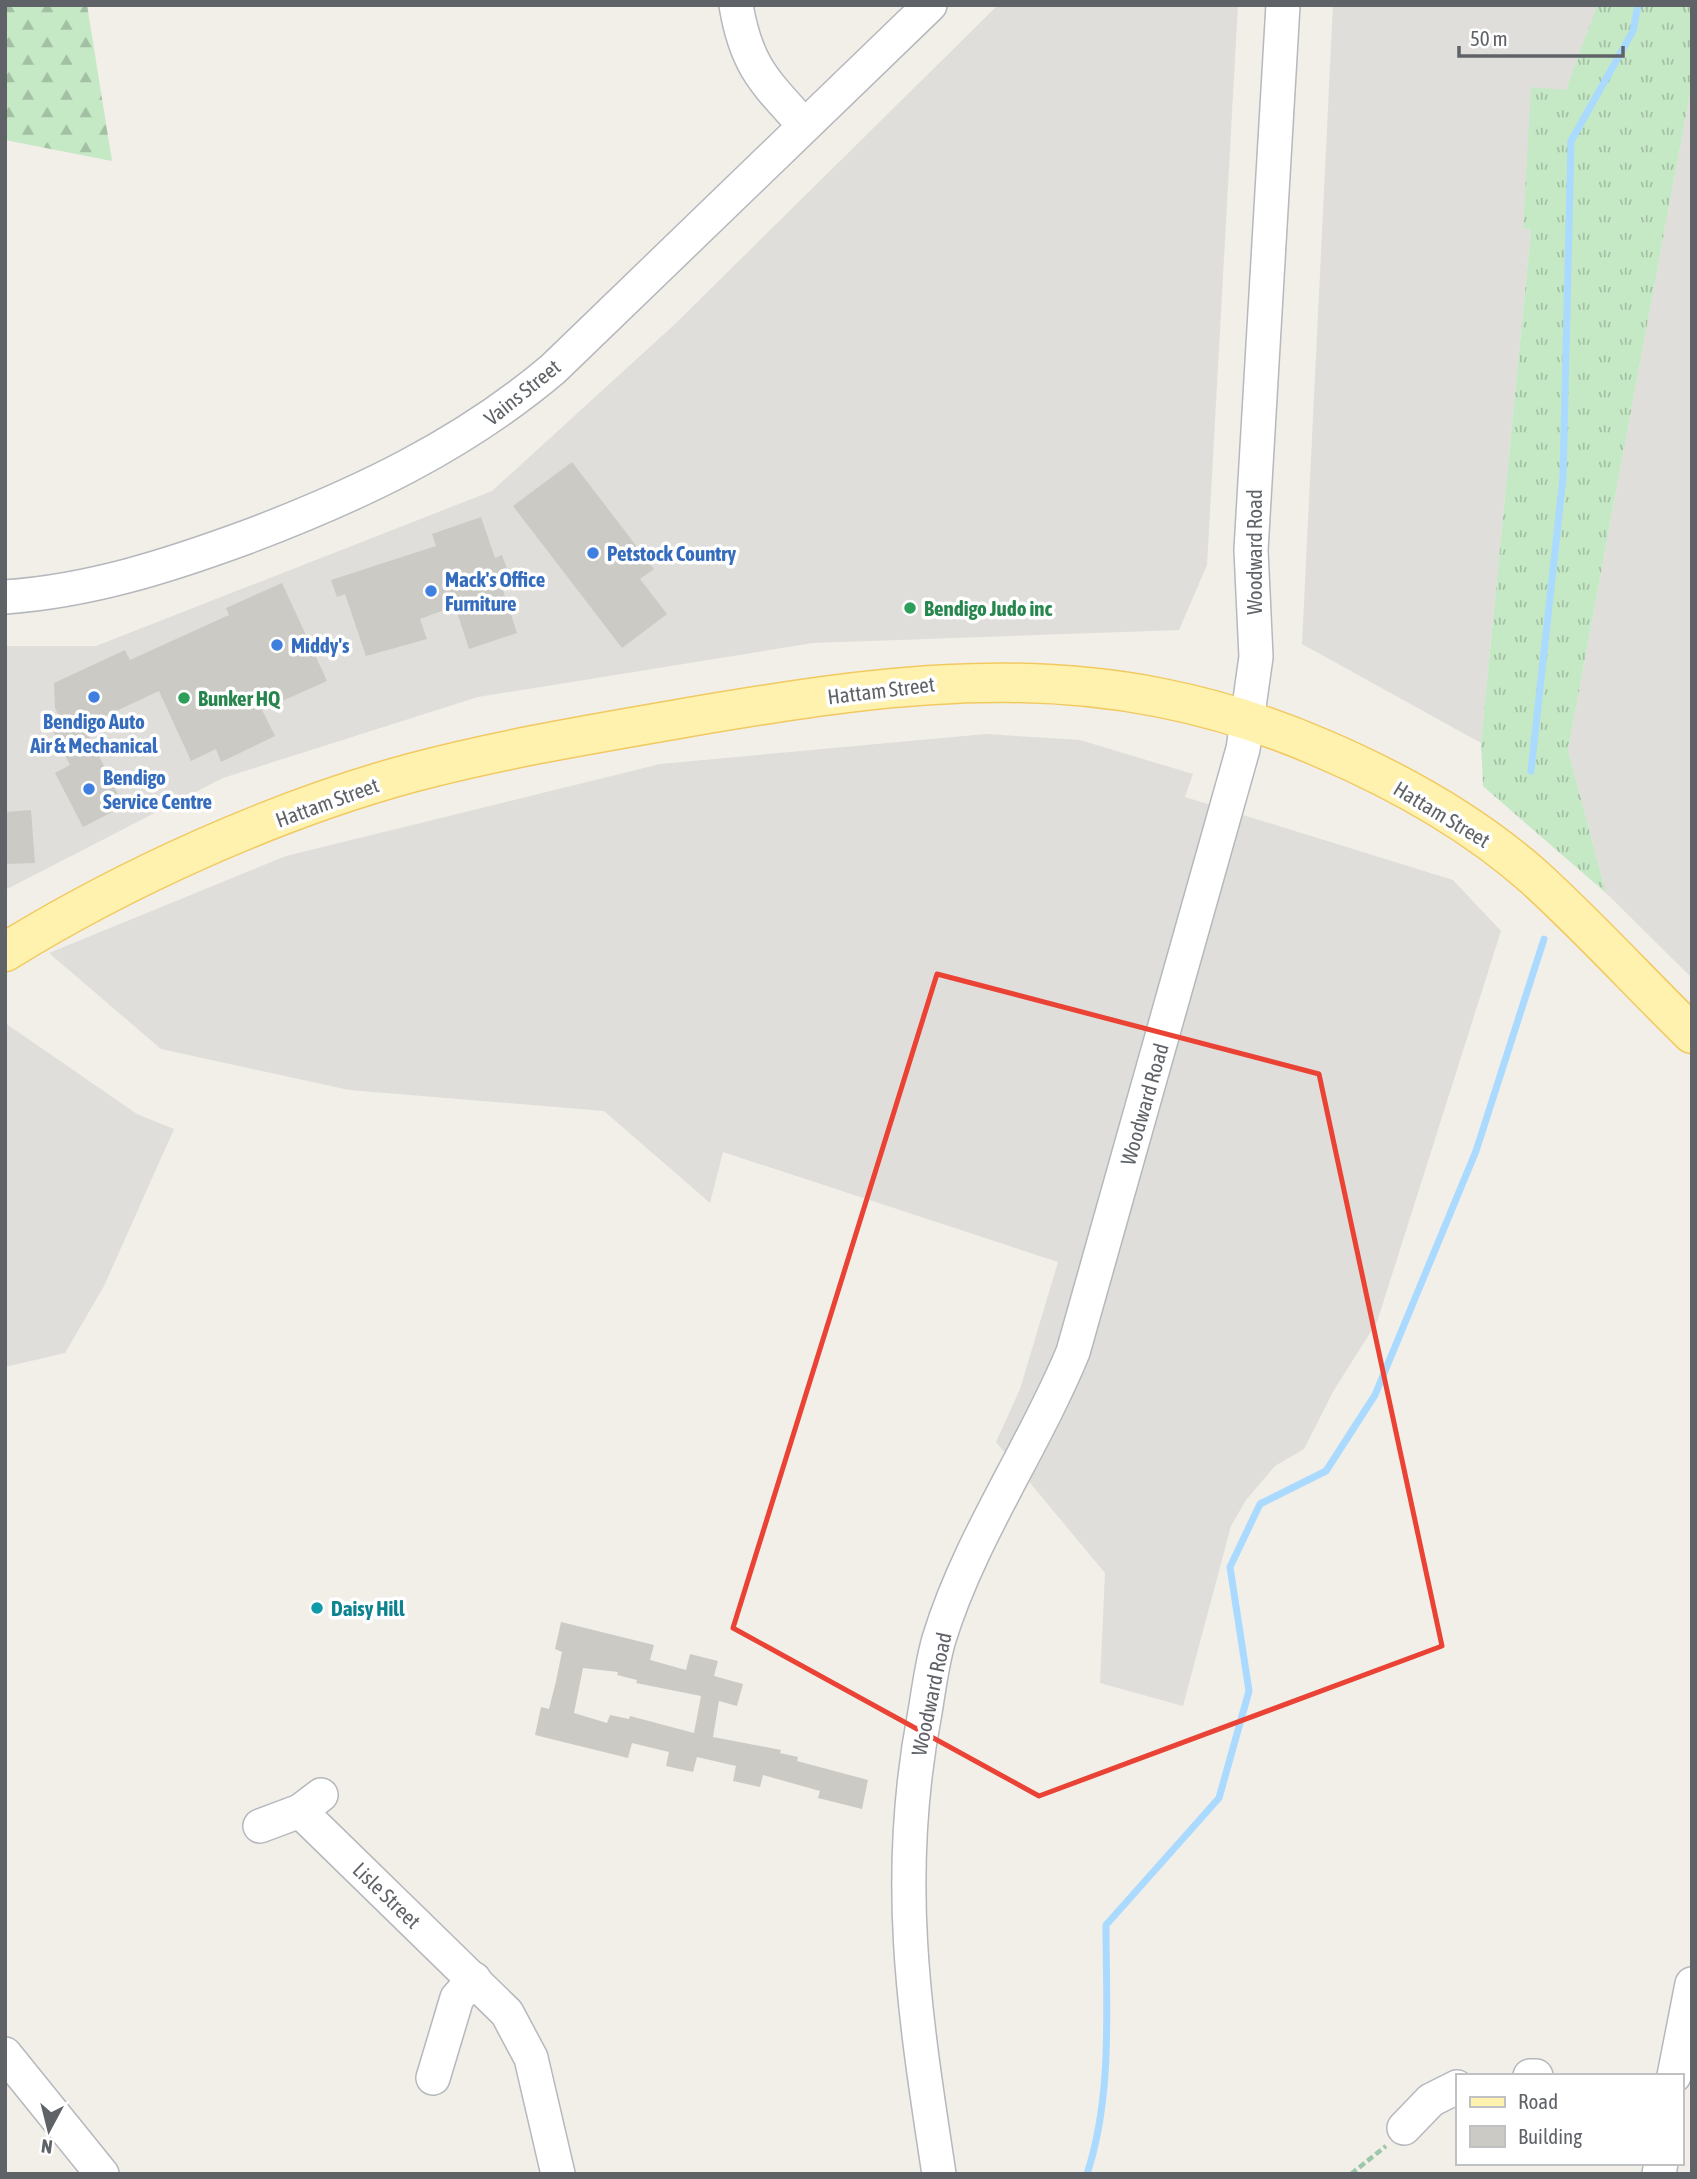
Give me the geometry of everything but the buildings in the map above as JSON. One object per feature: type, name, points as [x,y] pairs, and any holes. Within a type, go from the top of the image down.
[{"type":"main road","name":"Hattam Street","points":[[5,952],[161,868],[281,818],[407,774],[483,755],[589,734],[894,686],[1025,681],[1087,686],[1181,702],[1248,721],[1322,748],[1373,773],[1461,823],[1535,878],[1692,1034]]},
{"type":"street","points":[[736,5],[741,36],[751,62],[803,124]]},
{"type":"street","name":"Vains Street","points":[[5,597],[114,581],[190,558],[318,509],[457,441],[495,416],[553,369],[803,124],[930,5]]},
{"type":"street","name":"Woodward Road","points":[[939,2174],[918,2035],[908,1931],[911,1795],[939,1639],[976,1549],[1054,1398],[1073,1352],[1233,790],[1248,721],[1256,657],[1250,568],[1256,434],[1283,5]]},
{"type":"street","name":"Lisle Street","points":[[260,1826],[311,1803],[507,2014],[526,2047],[540,2088],[558,2174]]},
{"type":"street","points":[[433,2082],[457,1998],[474,1979]]},
{"type":"street","points":[[1674,2074],[1690,2000]]},
{"type":"street","points":[[5,2054],[102,2174]]},
{"type":"street","points":[[1404,2128],[1432,2100],[1456,2088]]},
{"type":"path","points":[[1352,2174],[1404,2128]]},
{"type":"highlighted area","points":[[937,974],[1319,1074],[1442,1646],[1039,1796],[733,1628]]},
{"type":"shaded area","points":[[998,5],[1238,5],[1207,565],[1179,630],[813,643],[478,697],[223,778],[5,890],[5,646],[96,646],[492,491],[675,324]]},
{"type":"shaded area","points":[[1333,5],[1597,5],[1566,91],[1532,87],[1523,228],[1531,230],[1481,743],[1302,644]]},
{"type":"shaded area","points":[[1692,83],[1692,978],[1606,893],[1568,750]]},
{"type":"shaded area","points":[[986,734],[1080,740],[1193,774],[1185,797],[1453,880],[1501,931],[1377,1322],[1334,1390],[1304,1449],[1275,1466],[1246,1500],[1231,1526],[1183,1706],[1100,1683],[1105,1573],[996,1442],[1020,1389],[1058,1262],[723,1152],[710,1203],[604,1111],[349,1090],[161,1049],[49,953],[286,856],[660,764]]},
{"type":"shaded area","points":[[5,1023],[137,1114],[174,1129],[104,1286],[65,1353],[5,1367]]},
{"type":"green space","points":[[5,5],[87,5],[112,161],[5,140]]},
{"type":"green space","points":[[1597,5],[1692,5],[1692,83],[1568,750],[1606,893],[1483,786],[1481,743],[1531,230],[1523,228],[1531,87],[1566,90]]},
{"type":"waterway","points":[[1531,771],[1563,478],[1571,141],[1633,31],[1638,5]]},
{"type":"waterway","points":[[1087,2174],[1101,2113],[1104,2082],[1107,2019],[1106,1925],[1219,1798],[1249,1691],[1230,1567],[1260,1504],[1326,1471],[1375,1395],[1476,1151],[1544,939]]},
{"type":"place","name":"Petstock Country","points":[[593,553]]},
{"type":"place","name":"Mack's Office Furniture","points":[[431,591]]},
{"type":"place","name":"Bendigo Judo inc","points":[[910,608]]},
{"type":"place","name":"Middy's","points":[[277,645]]},
{"type":"place","name":"Bendigo Auto Air & Mechanical","points":[[94,697]]},
{"type":"place","name":"Bunker HQ","points":[[184,698]]},
{"type":"place","name":"Bendigo Service Centre","points":[[89,789]]},
{"type":"place","name":"Daisy Hill","points":[[317,1608]]}]
